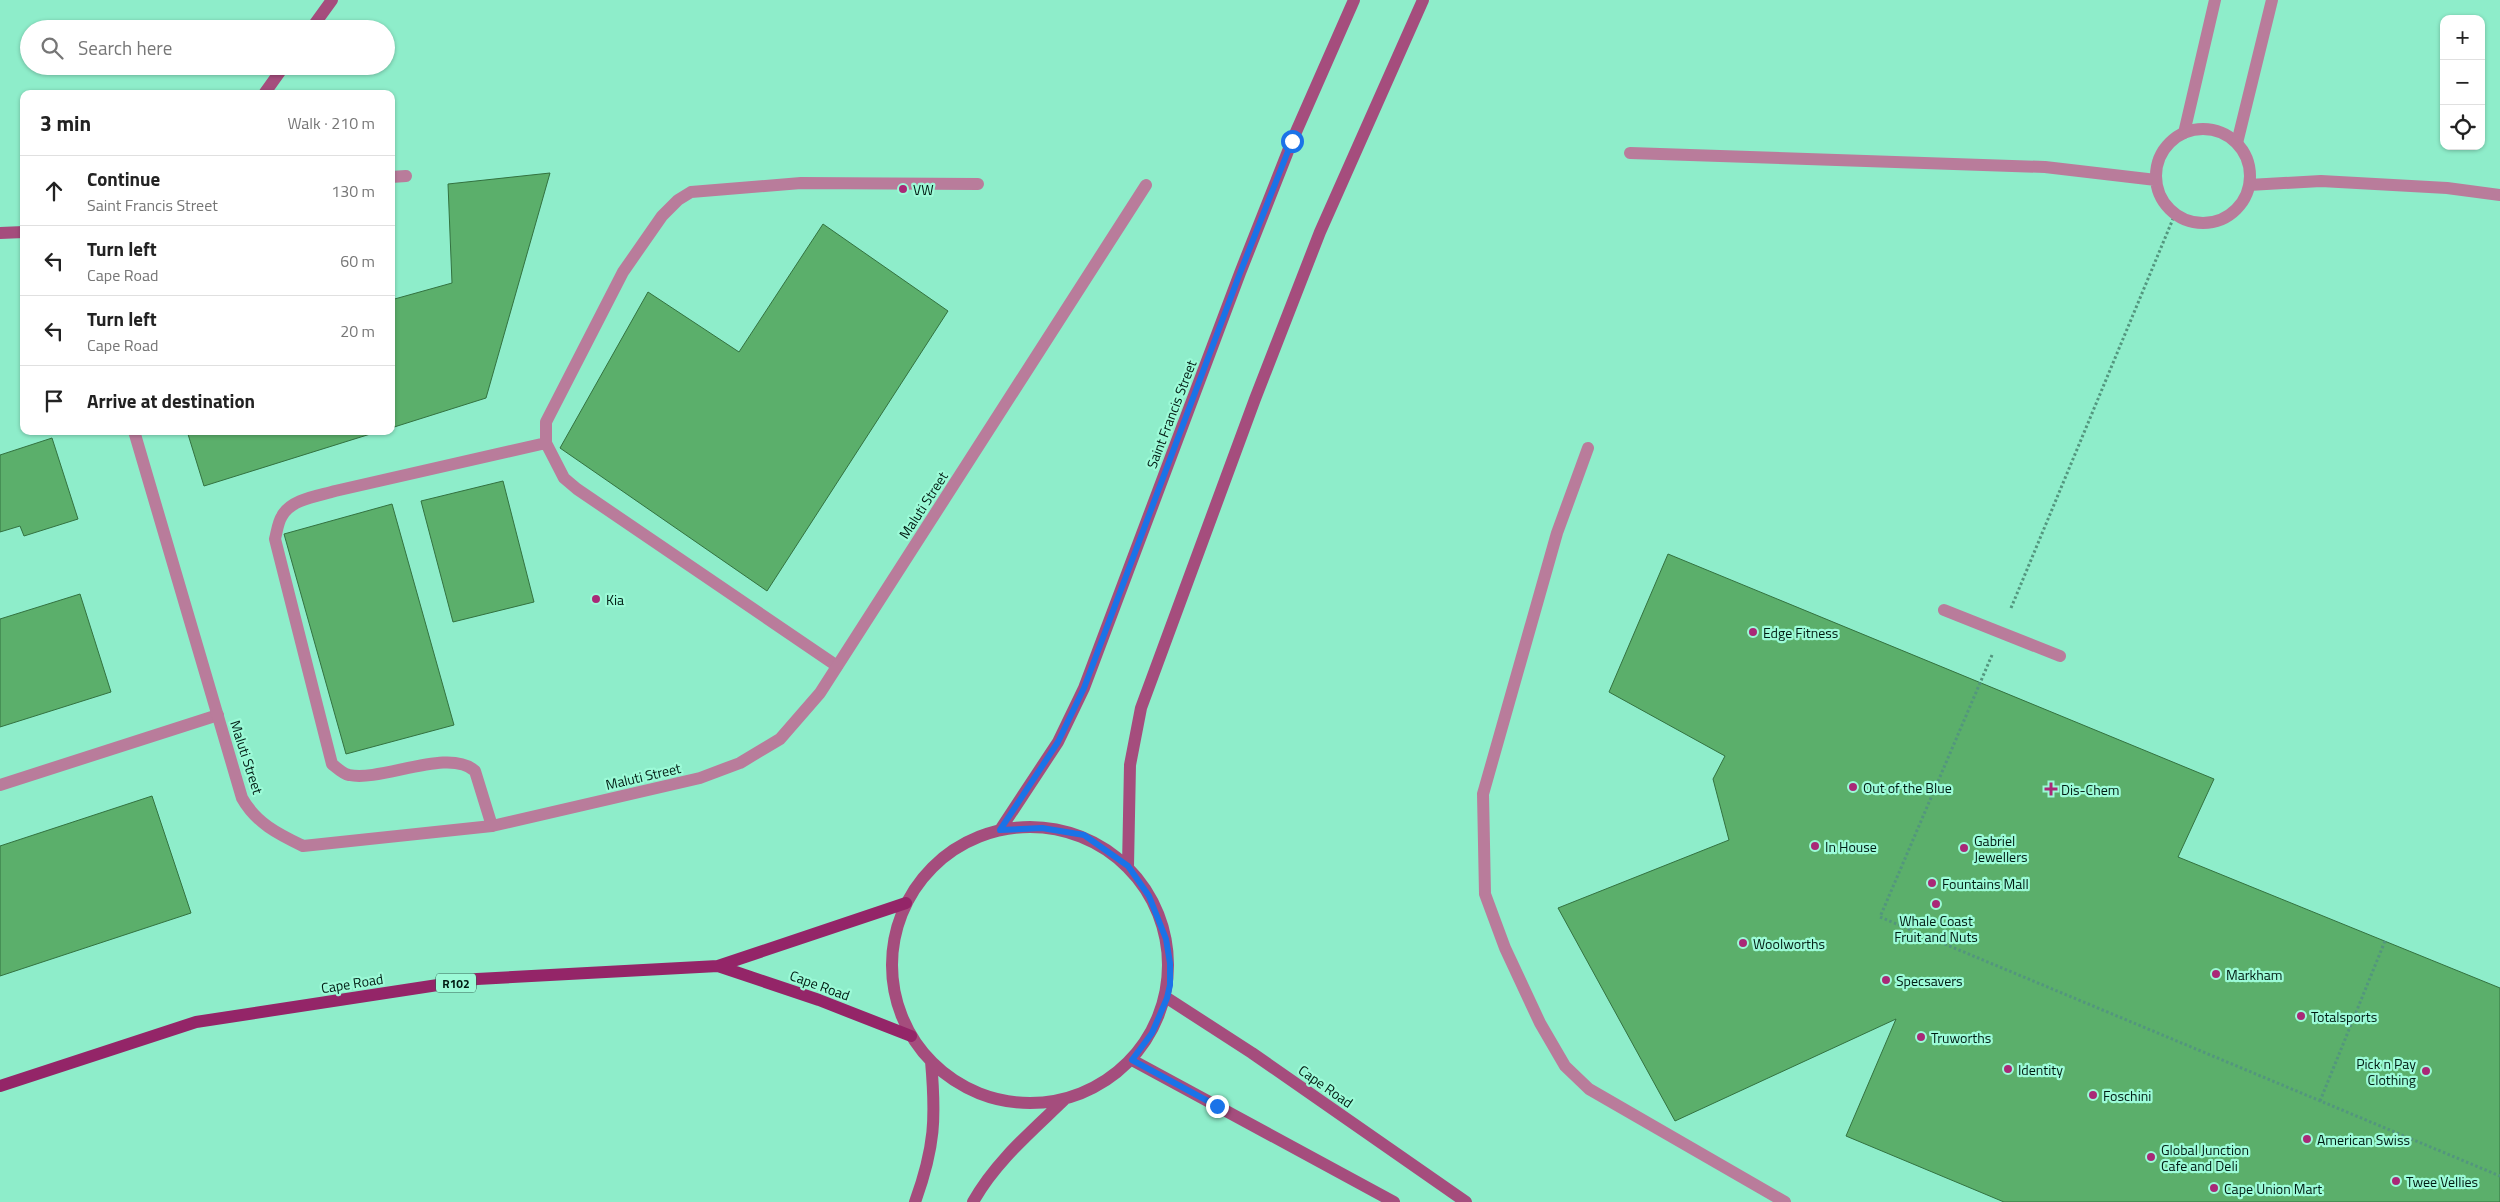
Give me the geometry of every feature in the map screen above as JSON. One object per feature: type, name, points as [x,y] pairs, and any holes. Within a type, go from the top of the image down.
[{"type":"main road","name":"Cape Road","points":[[0,1086],[196,1022],[477,979],[718,966],[906,903]]},
{"type":"main road","name":"Cape Road","points":[[718,966],[819,1000],[912,1036]]},
{"type":"street","points":[[318,20],[332,0]]},
{"type":"street","name":"Saint Francis Street","points":[[1000,830],[1058,742],[1084,688],[1240,273],[1292,141],[1354,0]]},
{"type":"street","points":[[1128,866],[1130,765],[1141,708],[1255,399],[1317,241],[1423,0]]},
{"type":"street","points":[[2184,133],[2215,0]]},
{"type":"street","points":[[2237,143],[2272,0]]},
{"type":"street","points":[[267,90],[278,75]]},
{"type":"street","points":[[2208,129],[2223,133],[2237,143],[2245,155],[2250,170],[2249,185],[2244,200],[2234,212],[2220,220],[2197,222],[2175,214],[2164,203],[2156,180],[2159,159],[2167,145],[2184,133],[2192,130],[2208,129]]},
{"type":"street","points":[[1630,153],[2045,168],[2156,180]]},
{"type":"street","points":[[395,177],[406,176]]},
{"type":"street","points":[[2249,185],[2320,181],[2447,188],[2500,195]]},
{"type":"street","points":[[837,666],[577,489],[564,478],[546,443],[546,422],[624,272],[662,216],[678,200],[691,192],[802,183],[978,184]]},
{"type":"street","name":"Maluti Street","points":[[135,435],[242,798],[249,810],[259,821],[303,846],[492,826],[700,778],[740,763],[780,739],[820,693],[1146,185]]},
{"type":"street","points":[[0,233],[20,232]]},
{"type":"street","points":[[492,826],[475,771],[459,763],[369,775],[347,775],[332,764],[275,539],[281,517],[288,507],[305,500],[335,491],[546,443]]},
{"type":"street","points":[[1588,448],[1557,533],[1483,794],[1485,894],[1505,948],[1540,1023],[1565,1066],[1589,1089],[1785,1202]]},
{"type":"street","points":[[1944,610],[2060,656]]},
{"type":"street","points":[[0,785],[218,715]]},
{"type":"street","points":[[1042,828],[1084,835],[1128,866],[1149,896],[1166,939],[1170,963],[1167,998],[1152,1033],[1132,1060],[1101,1085],[1064,1100],[1026,1104],[986,1097],[951,1079],[922,1053],[902,1019],[892,980],[893,941],[906,903],[930,869],[962,844],[1000,830],[1042,828]]},
{"type":"street","name":"Cape Road","points":[[1167,998],[1252,1053],[1466,1202]]},
{"type":"street","points":[[1132,1060],[1394,1202]]},
{"type":"street","points":[[915,1202],[926,1171],[934,1136],[935,1105],[931,1061]]},
{"type":"street","points":[[973,1202],[981,1188],[1012,1149],[1064,1100]]},
{"type":"path","points":[[2175,214],[1880,917],[2500,1176]]},
{"type":"path","points":[[2320,1102],[2385,942]]},
{"type":"building","points":[[550,173],[486,398],[395,427],[395,299],[452,283],[448,184]]},
{"type":"building","points":[[823,224],[948,311],[767,591],[560,448],[648,292],[739,352]]},
{"type":"building","points":[[188,435],[367,435],[204,486]]},
{"type":"building","points":[[52,438],[78,519],[24,536],[20,526],[0,532],[0,455]]},
{"type":"building","points":[[503,481],[534,602],[453,622],[421,501]]},
{"type":"building","points":[[392,504],[454,725],[346,754],[284,534]]},
{"type":"building","name":"Fountains Mall","points":[[1668,554],[2214,779],[2178,857],[2500,988],[2500,1202],[2004,1202],[1846,1136],[1896,1019],[1675,1121],[1558,908],[1729,840],[1713,779],[1725,756],[1609,692]]},
{"type":"building","points":[[80,594],[111,692],[0,727],[0,619]]},
{"type":"building","points":[[152,796],[191,913],[0,976],[0,846]]},
{"type":"place","name":"VW","points":[[903,189]]},
{"type":"place","name":"Kia","points":[[596,599]]},
{"type":"place","name":"Edge Fitness","points":[[1753,632]]},
{"type":"place","name":"Out of the Blue","points":[[1853,787]]},
{"type":"place","name":"Dis-Chem","points":[[2051,789]]},
{"type":"place","name":"In House","points":[[1815,846]]},
{"type":"place","name":"Gabriel Jewellers","points":[[1964,848]]},
{"type":"place","name":"Fountains Mall","points":[[1932,883]]},
{"type":"place","name":"Whale Coast Fruit and Nuts","points":[[1936,904]]},
{"type":"place","name":"Woolworths","points":[[1743,943]]},
{"type":"place","name":"Markham","points":[[2216,974]]},
{"type":"place","name":"Specsavers","points":[[1886,980]]},
{"type":"place","name":"Totalsports","points":[[2301,1016]]},
{"type":"place","name":"Truworths","points":[[1921,1037]]},
{"type":"place","name":"Identity","points":[[2008,1069]]},
{"type":"place","name":"Pick n Pay Clothing","points":[[2426,1071]]},
{"type":"place","name":"Foschini","points":[[2093,1095]]},
{"type":"place","name":"American Swiss","points":[[2307,1139]]},
{"type":"place","name":"Global Junction Cafe and Deli","points":[[2151,1157]]},
{"type":"place","name":"Twee Vellies","points":[[2396,1181]]},
{"type":"place","name":"Cape Union Mart","points":[[2214,1188]]},
{"type":"route","points":[[1217,1106],[1132,1060],[1152,1033],[1167,998],[1170,985],[1170,963],[1166,939],[1149,896],[1128,866],[1084,835],[1042,828],[1000,830],[1058,742],[1084,688],[1240,273],[1292,141]]}]
